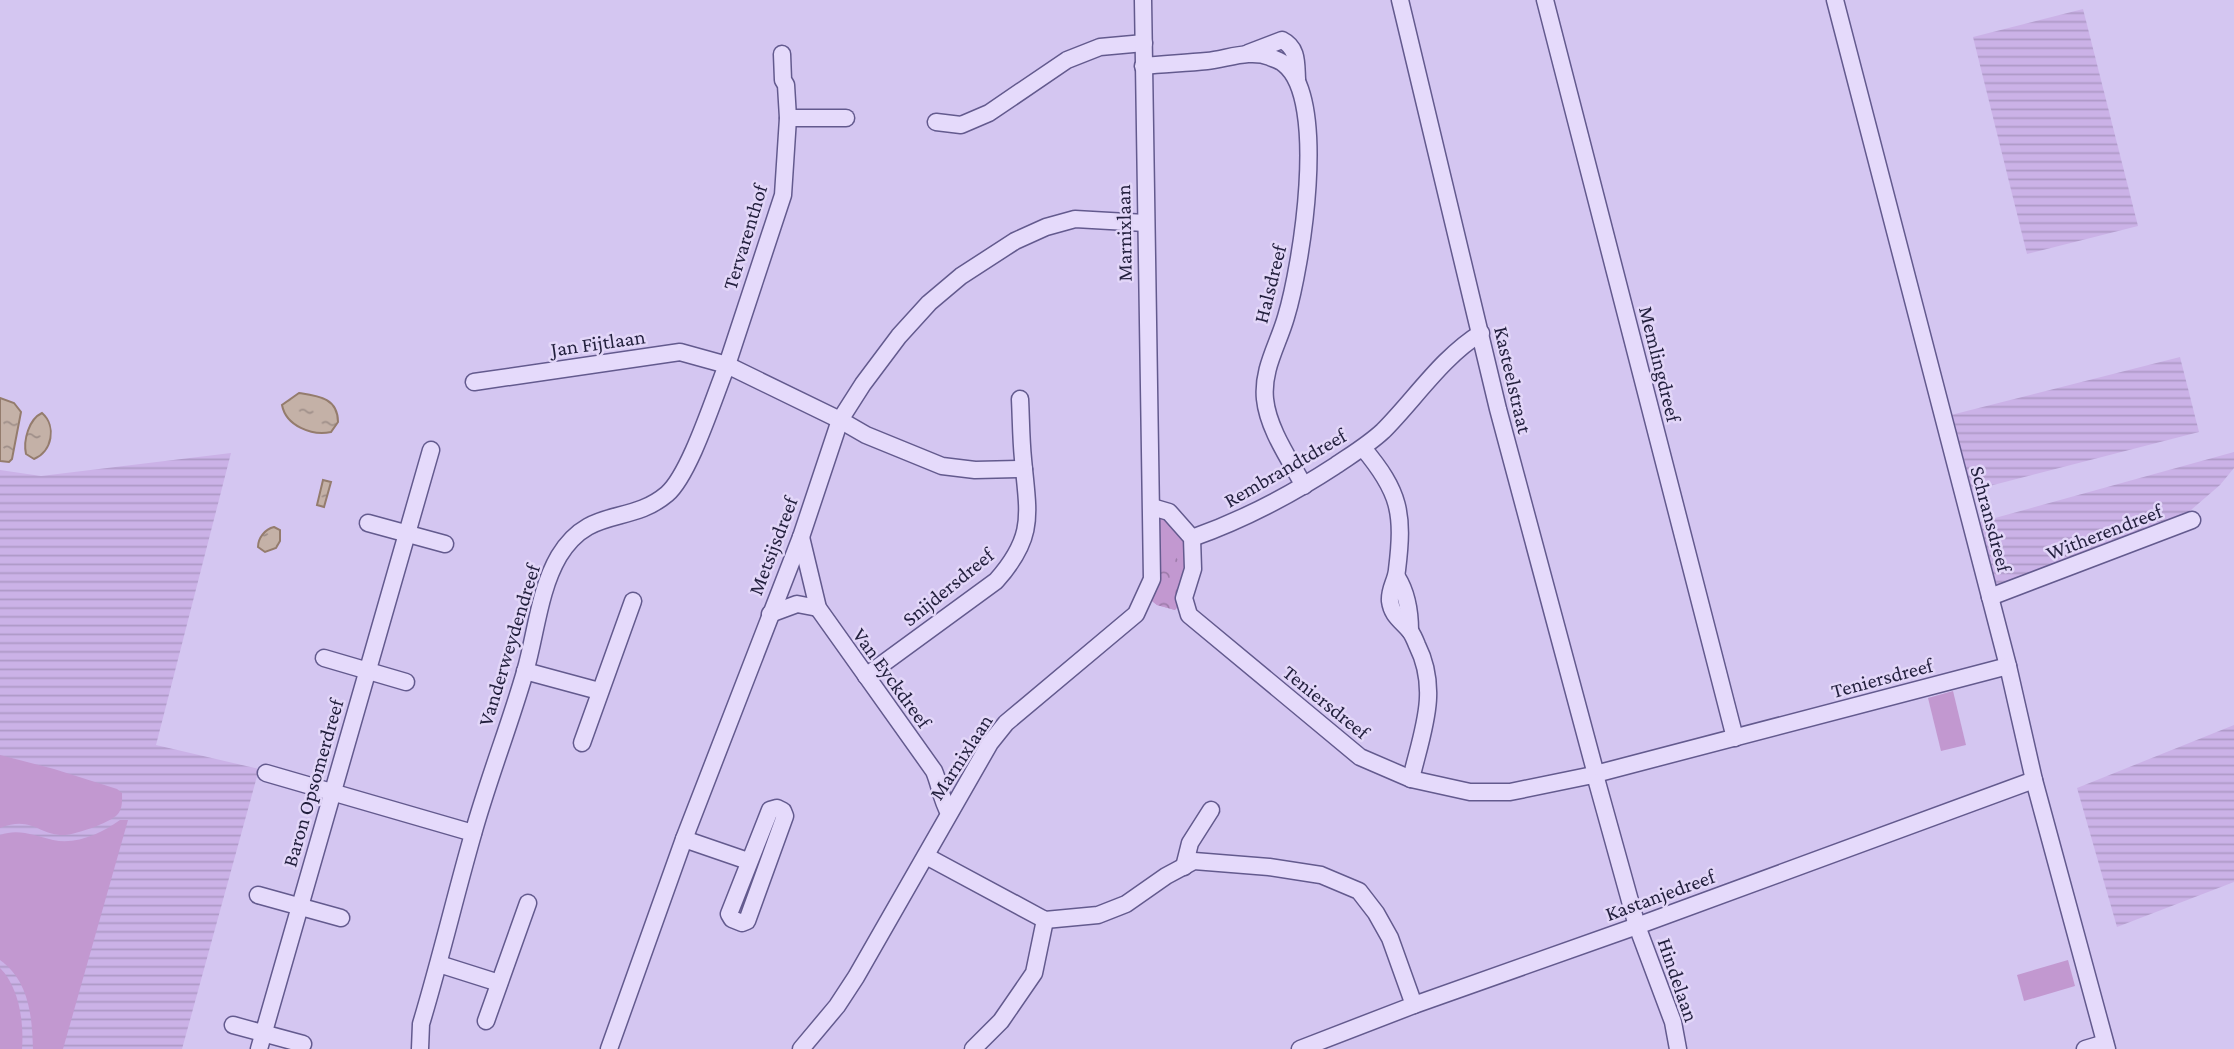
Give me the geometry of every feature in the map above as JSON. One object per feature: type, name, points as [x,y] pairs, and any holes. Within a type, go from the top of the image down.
[{"type":"street","name":"Marnixlaan","points":[[801,1049],[837,1006],[856,976],[990,743],[1006,723],[1136,614],[1152,579],[1143,0]]},
{"type":"street","name":"Kasteelstraat","points":[[1401,0],[1498,409],[1637,926]]},
{"type":"street","name":"Memlingdreef","points":[[1545,0],[1735,738]]},
{"type":"street","name":"Schransdreef","points":[[1835,0],[2008,666],[2034,780],[2106,1046]]},
{"type":"street","points":[[936,122],[961,125],[989,113],[1067,60],[1100,47],[1144,43]]},
{"type":"street","name":"Tervarenthof","points":[[727,365],[783,195],[788,118],[782,54]]},
{"type":"street","name":"Halsdreef","points":[[1143,66],[1208,61],[1248,54],[1266,55],[1284,64],[1297,82],[1306,118],[1309,186],[1300,260],[1286,319],[1266,370],[1265,400],[1272,424],[1304,486]]},
{"type":"street","points":[[788,118],[846,118]]},
{"type":"street","name":"Metsijsdreef","points":[[609,1049],[684,839],[800,537],[840,420],[899,336],[929,303],[961,275],[1015,241],[1046,227],[1075,219],[1145,223]]},
{"type":"street","name":"Rembrandtdreef","points":[[1192,538],[1229,525],[1304,486],[1363,448],[1382,432],[1463,344],[1481,333]]},
{"type":"street","name":"Jan Fijtlaan","points":[[474,382],[680,352],[727,365]]},
{"type":"street","points":[[727,365],[866,435],[942,466],[975,470],[1024,469]]},
{"type":"street","name":"Vanderweydendreef","points":[[420,1049],[421,1024],[473,833],[526,671],[549,576],[560,555],[584,528],[599,520],[635,512],[667,494],[682,477],[727,365]]},
{"type":"street","name":"Snijdersdreef","points":[[866,676],[996,581],[1013,562],[1028,520],[1020,399]]},
{"type":"street","points":[[1363,448],[1381,469],[1401,516],[1396,577],[1403,587],[1410,616],[1410,631],[1424,658],[1429,680],[1428,708],[1411,779]]},
{"type":"street","name":"Baron Opsomerdreef","points":[[261,1041],[431,450]]},
{"type":"street","points":[[1152,507],[1168,512],[1192,538]]},
{"type":"street","name":"Witherendreef","points":[[1990,597],[2192,520]]},
{"type":"street","points":[[368,523],[445,544]]},
{"type":"street","name":"Van Eyckdreef","points":[[800,537],[818,608],[934,771],[942,801],[949,813]]},
{"type":"street","name":"Teniersdreef","points":[[1192,538],[1193,569],[1184,598],[1189,615],[1360,757],[1411,779],[1470,792],[1510,792],[1596,774],[2008,666]]},
{"type":"street","points":[[582,743],[633,601]]},
{"type":"street","points":[[769,614],[797,604],[818,608]]},
{"type":"street","points":[[324,658],[407,682]]},
{"type":"street","points":[[526,671],[599,691]]},
{"type":"street","points":[[934,771],[968,779]]},
{"type":"street","points":[[267,773],[473,833]]},
{"type":"street","name":"Kastanjedreef","points":[[1300,1049],[2034,780]]},
{"type":"street","points":[[777,808],[783,811],[785,816],[747,921],[742,923],[732,919],[729,914],[748,861],[770,810],[777,808]]},
{"type":"street","points":[[1184,867],[1190,843],[1211,810]]},
{"type":"street","points":[[684,839],[748,861]]},
{"type":"street","points":[[926,856],[1045,920],[1098,915],[1126,904],[1194,861],[1321,874],[1359,891],[1376,913],[1390,938],[1414,1005]]},
{"type":"street","points":[[258,895],[341,918]]},
{"type":"street","points":[[486,1021],[528,903]]},
{"type":"street","points":[[973,1049],[1001,1021],[1034,973],[1045,920]]},
{"type":"street","name":"Hindelaan","points":[[1637,926],[1672,1022],[1678,1049]]},
{"type":"street","points":[[439,964],[499,983]]},
{"type":"street","points":[[233,1026],[261,1041],[303,1044]]},
{"type":"street","points":[[2085,1049],[2106,1046]]},
{"type":"shaded area","points":[[2083,9],[2138,226],[2027,254],[1973,37]]},
{"type":"shaded area","points":[[2180,357],[2199,432],[1970,491],[1951,415]]},
{"type":"shaded area","points":[[2234,452],[2234,468],[2220,485],[2171,523],[1997,586],[1993,581],[1977,523]]},
{"type":"shaded area","points":[[231,453],[156,745],[259,769],[182,1049],[0,1049],[0,470],[41,476]]},
{"type":"shaded area","points":[[2234,725],[2234,882],[2117,927],[2077,788]]},
{"type":"green space","points":[[1164,516],[1181,532],[1187,549],[1185,579],[1179,606],[1175,610],[1152,601],[1157,522],[1159,517]]},
{"type":"green space","points":[[1164,553],[1175,557],[1180,565],[1175,610],[1152,601]]},
{"type":"green space","points":[[1953,691],[1966,745],[1941,751],[1928,698]]},
{"type":"green space","points":[[0,755],[117,789],[122,793],[120,810],[113,818],[100,825],[65,835],[20,824],[0,828]]},
{"type":"green space","points":[[120,820],[128,820],[63,1049],[33,1049],[30,1011],[23,988],[10,968],[0,960],[0,835],[20,832],[53,840],[71,841],[97,833]]},
{"type":"green space","points":[[2068,960],[2075,986],[2024,1001],[2017,975]]},
{"type":"green space","points":[[0,968],[12,985],[19,1006],[22,1049],[0,1049]]},
{"type":"water","points":[[299,393],[320,397],[331,403],[338,422],[331,432],[308,431],[289,419],[282,405]]},
{"type":"water","points":[[0,398],[14,403],[21,412],[12,459],[9,462],[0,461]]},
{"type":"water","points":[[42,413],[50,425],[50,438],[45,451],[34,459],[26,454],[26,436],[30,425]]},
{"type":"water","points":[[323,480],[331,482],[324,507],[317,505]]},
{"type":"water","points":[[274,527],[280,530],[280,541],[276,548],[265,552],[258,547],[259,540],[265,532]]}]
